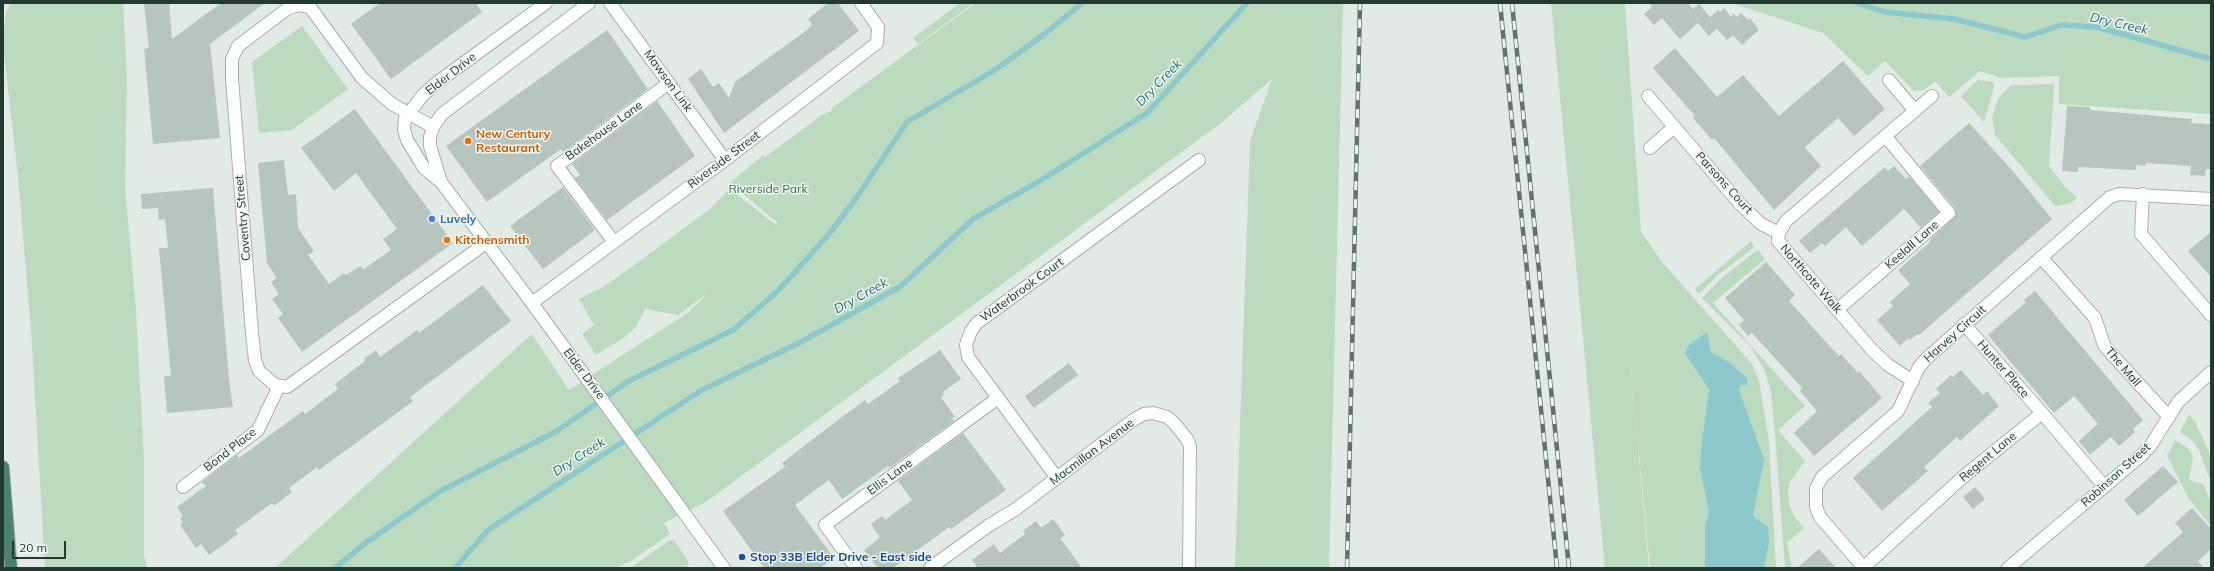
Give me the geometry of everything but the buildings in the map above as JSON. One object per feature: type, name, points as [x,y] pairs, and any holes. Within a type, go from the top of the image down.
[{"type":"highway","points":[[3,467],[11,568]]},
{"type":"street","name":"Elder Drive","points":[[546,3],[435,84],[405,118],[404,130],[406,140],[424,168],[441,182],[532,303],[666,485],[721,567]]},
{"type":"street","name":"Elder Drive","points":[[441,182],[430,146],[433,128],[442,114],[588,3]]},
{"type":"street","name":"Mawson Link","points":[[610,3],[725,160]]},
{"type":"street","name":"Riverside Street","points":[[532,303],[725,160],[877,43],[878,27],[861,3]]},
{"type":"street","name":"Coventry Street","points":[[279,386],[266,379],[259,371],[255,360],[232,79],[232,59],[238,46],[287,9],[298,5],[310,7],[362,78],[392,104],[433,128]]},
{"type":"street","points":[[1889,80],[1915,111]]},
{"type":"street","name":"Bakehouse Lane","points":[[614,242],[557,166],[669,83]]},
{"type":"street","name":"Parsons Court","points":[[1648,96],[1761,224],[1779,233]]},
{"type":"street","name":"Northcote Walk","points":[[1913,381],[1880,358],[1778,241],[1779,233],[1786,221],[1886,137],[1932,96]]},
{"type":"street","points":[[1650,148],[1674,127]]},
{"type":"street","name":"Keelall Lane","points":[[1837,310],[1949,213],[1886,137]]},
{"type":"street","name":"Waterbrook Court","points":[[1057,478],[968,357],[967,339],[977,323],[1199,160]]},
{"type":"street","name":"Harvey Circuit","points":[[1864,568],[1820,517],[1816,507],[1816,488],[1822,478],[1898,411],[1919,367],[1927,358],[2110,197],[2119,194],[2143,194],[2211,199]]},
{"type":"street","points":[[2143,194],[2141,234],[2211,315]]},
{"type":"street","points":[[279,386],[287,387],[293,383],[486,243]]},
{"type":"street","name":"The Mall","points":[[2041,257],[2095,318],[2104,345],[2108,350],[2169,417]]},
{"type":"street","name":"Hunter Place","points":[[1964,324],[2042,413]]},
{"type":"street","name":"Robinson Street","points":[[2008,568],[2143,454],[2185,394],[2211,372]]},
{"type":"street","name":"Bond Place","points":[[183,487],[258,430],[279,386]]},
{"type":"street","name":"Ellis Lane","points":[[856,568],[825,525],[998,398]]},
{"type":"street","name":"Macmillan Avenue","points":[[930,568],[988,526],[1016,509],[1133,420],[1144,414],[1154,413],[1166,417],[1187,439],[1190,446],[1188,568]]},
{"type":"street","points":[[2042,413],[2104,486]]},
{"type":"street","name":"Regent Lane","points":[[1864,568],[1963,477],[2042,413]]},
{"type":"green space","points":[[11,3],[123,3],[127,76],[125,188],[136,310],[144,460],[144,555],[147,568],[45,568],[31,329],[18,177],[3,44],[6,12]]},
{"type":"green space","points":[[960,3],[974,3],[918,44],[913,38]]},
{"type":"green space","name":"Riverside Park","points":[[976,3],[1343,3],[1329,568],[1235,568],[1250,141],[1272,79],[1221,123],[706,502],[664,523],[670,534],[631,561],[616,568],[275,568],[532,334],[569,390],[689,312],[708,293],[678,315],[645,309],[636,327],[625,337],[596,355],[582,334],[594,325],[579,299],[603,287],[626,271],[710,209],[730,189],[776,225],[778,223],[730,183],[763,155],[765,157],[822,115],[831,111],[833,107]]},
{"type":"green space","points":[[1551,3],[1625,3],[1641,232],[1662,262],[1752,364],[1759,381],[1769,441],[1776,568],[1650,568],[1629,349],[1649,568],[1605,568]]},
{"type":"green space","points":[[1731,3],[2211,3],[2211,114],[2059,104],[2059,76],[2000,78],[1980,71],[1949,97],[1935,81],[1924,90],[1914,91],[1885,61],[1868,76],[1823,33]]},
{"type":"green space","points":[[302,26],[348,89],[292,130],[259,133],[252,62]]},
{"type":"green space","points":[[1978,80],[1993,82],[1994,87],[1984,122],[1961,96]]},
{"type":"green space","points":[[2054,84],[2049,166],[2066,188],[2077,197],[2072,203],[2055,206],[1995,135],[1992,118],[1998,99],[2011,85]]},
{"type":"green space","points":[[1751,241],[1754,246],[1753,248],[1718,275],[1699,294],[1695,289]]},
{"type":"green space","points":[[1756,251],[1759,251],[1765,259],[1713,303],[1805,406],[1778,430],[1805,461],[1790,482],[1788,492],[1789,504],[1794,516],[1804,528],[1787,543],[1792,568],[1785,568],[1771,393],[1765,371],[1751,347],[1702,298],[1722,278]]},
{"type":"green space","points":[[2189,414],[2196,423],[2211,457],[2211,483],[2199,450],[2192,440],[2180,432]]},
{"type":"green space","points":[[2175,440],[2188,448],[2193,457],[2189,480],[2203,484],[2211,502],[2211,526],[2189,499],[2167,456]]},
{"type":"green space","points":[[670,540],[674,540],[687,559],[689,563],[686,568],[630,568]]},
{"type":"water","points":[[1707,332],[1711,352],[1730,363],[1748,379],[1747,385],[1740,386],[1739,390],[1764,459],[1753,516],[1768,527],[1769,542],[1764,568],[1705,568],[1705,526],[1709,512],[1700,468],[1709,389],[1685,353],[1689,345]]},
{"type":"waterway","name":"Dry Creek","points":[[335,568],[367,542],[439,492],[557,431],[629,381],[733,330],[778,291],[829,234],[857,197],[907,122],[998,68],[1046,33],[1082,3]]},
{"type":"waterway","name":"Dry Creek","points":[[455,568],[488,530],[702,390],[801,342],[901,286],[973,219],[1043,179],[1147,113],[1247,3]]},
{"type":"waterway","name":"Dry Creek","points":[[1857,3],[1885,12],[1954,19],[2025,37],[2062,25],[2097,27],[2211,59]]},
{"type":"railway","points":[[1347,568],[1360,3]]},
{"type":"railway","points":[[1500,3],[1557,568]]},
{"type":"railway","points":[[1512,3],[1569,568]]},
{"type":"place","name":"New Century Restaurant","points":[[468,141]]},
{"type":"place","name":"Luvely","points":[[432,219]]},
{"type":"place","name":"Kitchensmith","points":[[447,240]]},
{"type":"place","name":"Stop 33B Elder Drive - East side","points":[[742,557]]}]
